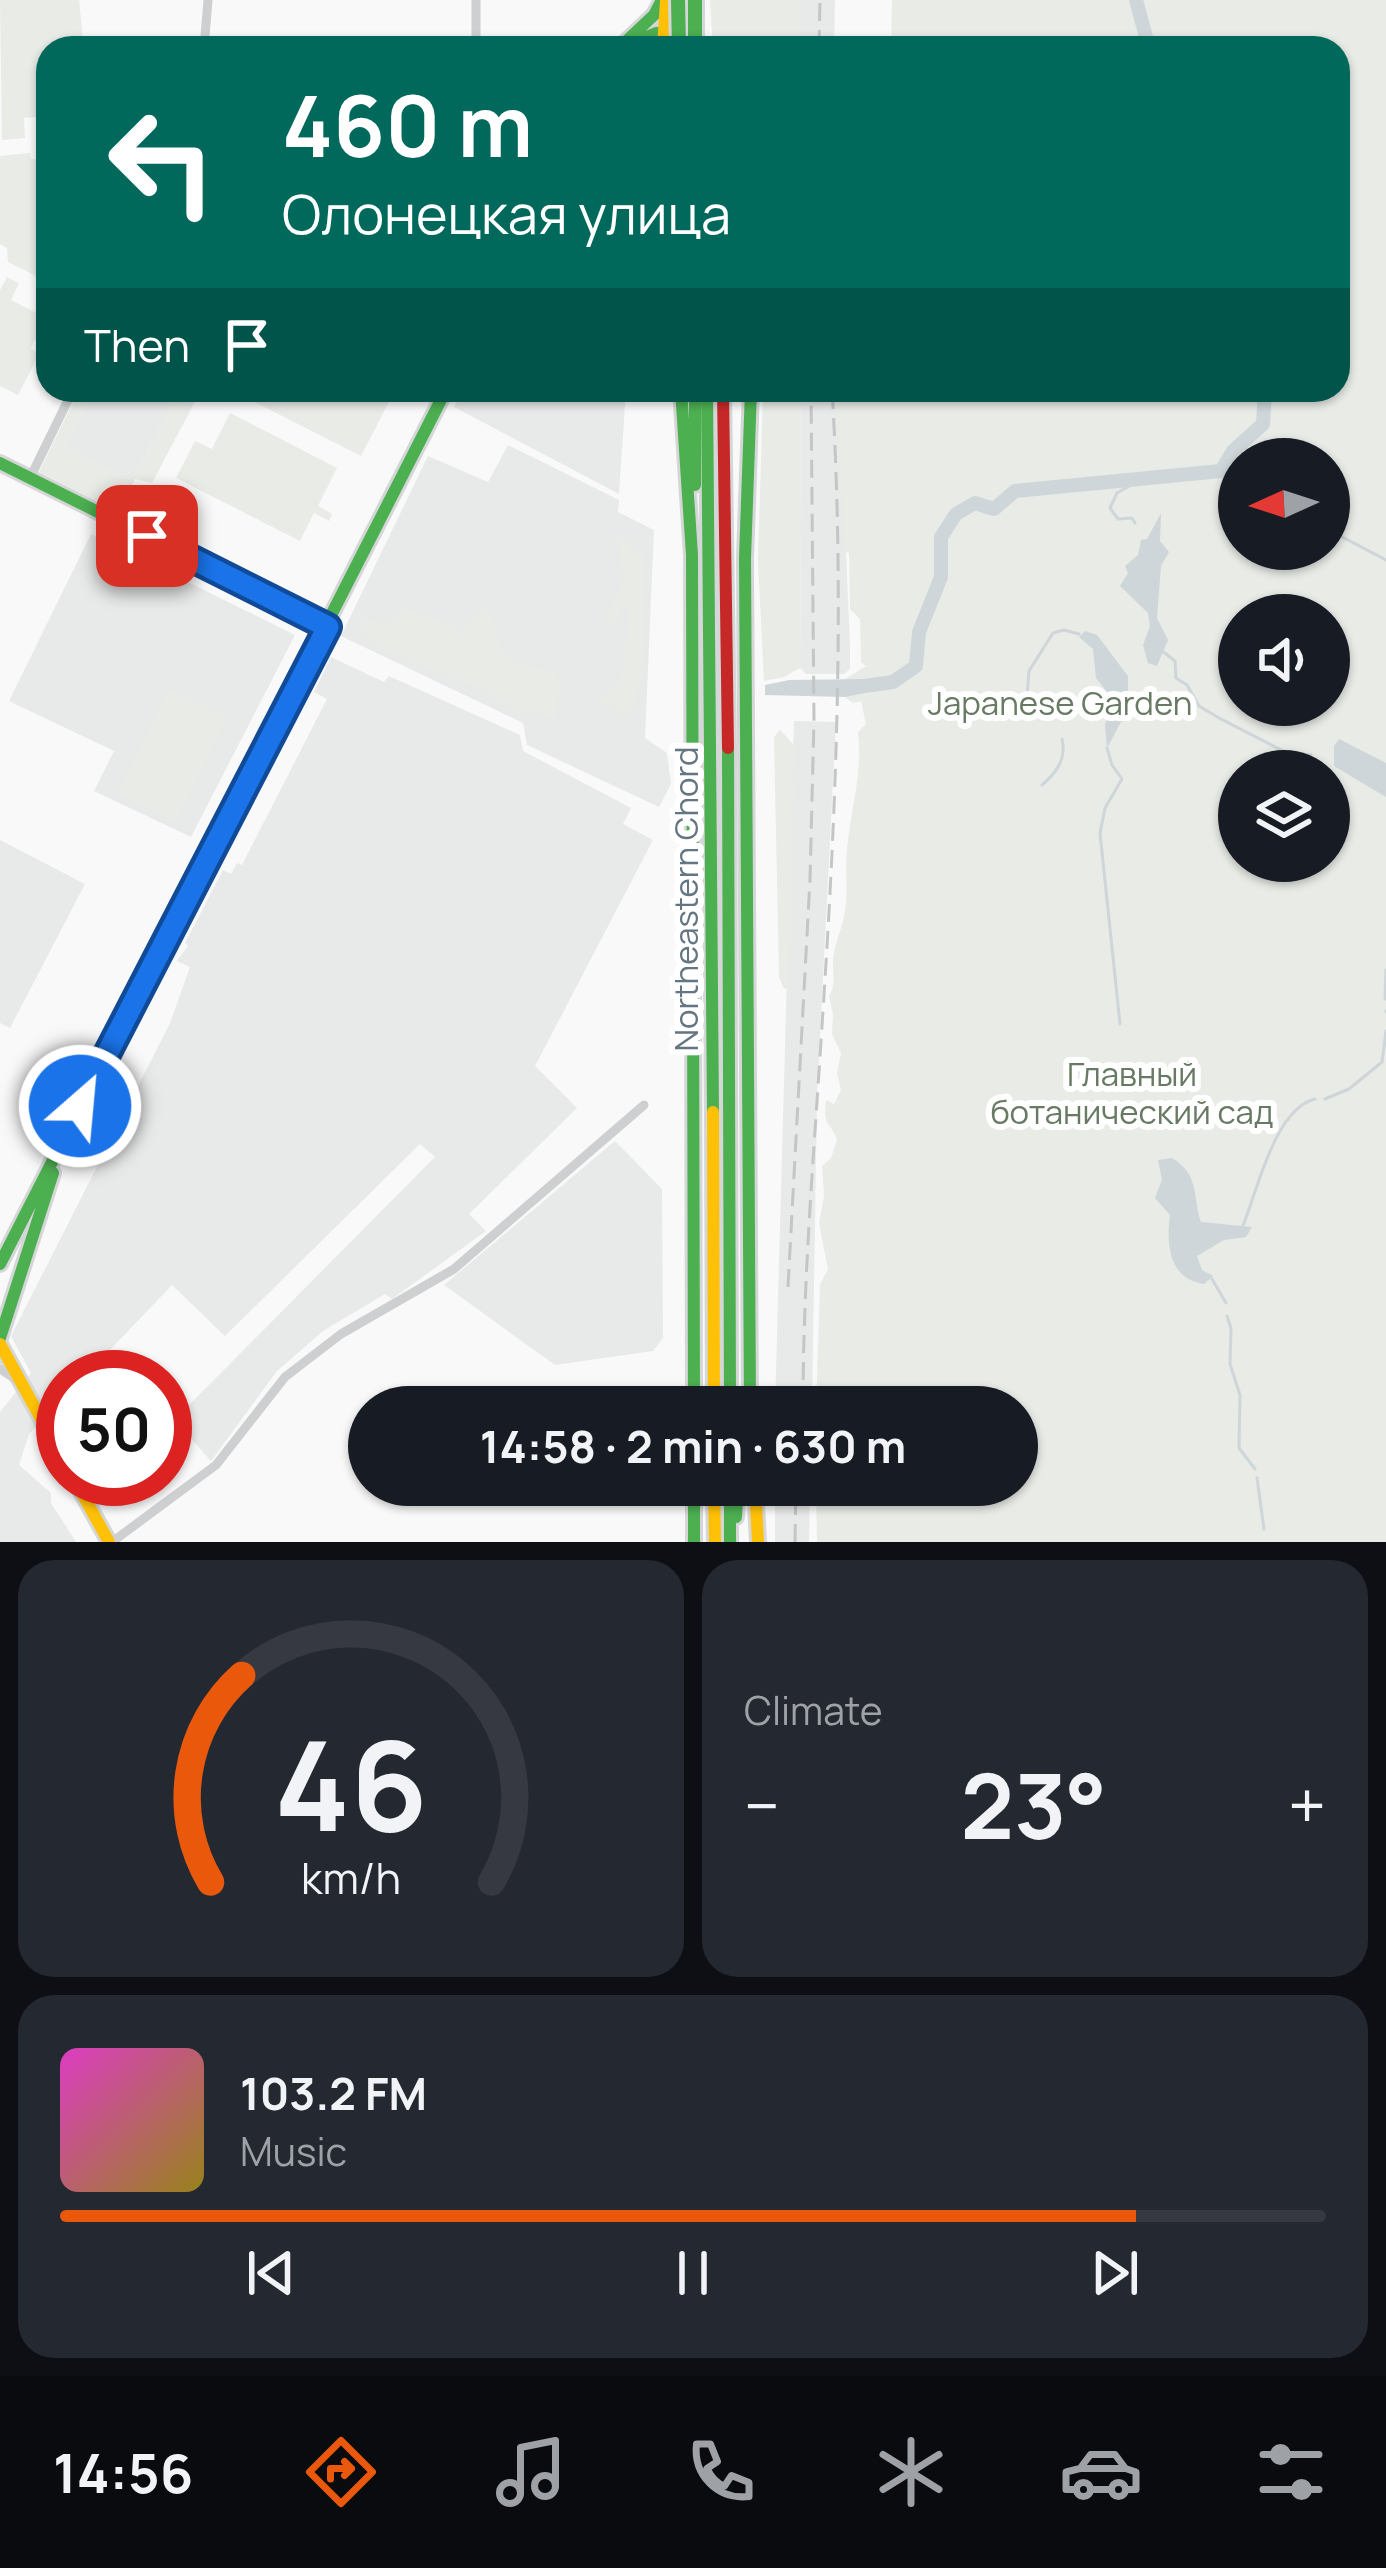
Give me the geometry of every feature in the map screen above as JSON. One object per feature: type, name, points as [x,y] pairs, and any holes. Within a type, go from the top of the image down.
[{"type":"main road","points":[[627,36],[656,16],[664,0]]},
{"type":"main road","points":[[664,0],[664,34]]},
{"type":"main road","points":[[678,0],[679,36]]},
{"type":"main road","points":[[694,0],[697,36]]},
{"type":"main road","points":[[694,0],[697,36]]},
{"type":"main road","points":[[638,28],[664,34],[697,26]]},
{"type":"main road","points":[[0,1264],[440,402]]},
{"type":"main road","points":[[682,402],[692,555]]},
{"type":"main road","points":[[695,402],[697,1386]]},
{"type":"main road","name":"Northeastern Chord","points":[[707,402],[714,1386]]},
{"type":"main road","name":"Northeastern Chord","points":[[723,402],[730,1386]]},
{"type":"main road","points":[[747,1386],[749,402]]},
{"type":"main road","points":[[0,463],[328,627]]},
{"type":"main road","points":[[36,1410],[0,1341],[62,1143]]},
{"type":"main road","points":[[90,1506],[111,1542]]},
{"type":"main road","points":[[694,1506],[694,1542]]},
{"type":"main road","points":[[712,1506],[714,1542]]},
{"type":"main road","points":[[732,1542],[733,1506]]},
{"type":"main road","points":[[756,1506],[758,1542]]},
{"type":"street","points":[[205,36],[208,0]]},
{"type":"street","points":[[476,0],[476,36]]},
{"type":"street","points":[[30,478],[67,402]]},
{"type":"street","points":[[111,1542],[216,1465],[285,1377],[341,1334],[454,1269],[644,1105]]},
{"type":"street","points":[[0,1370],[20,1382]]},
{"type":"shaded area","points":[[801,0],[835,0],[834,36],[801,36]]},
{"type":"shaded area","points":[[88,402],[173,402],[139,469],[122,475],[65,446]]},
{"type":"shaded area","points":[[456,402],[625,402],[619,494],[454,407]]},
{"type":"shaded area","points":[[802,402],[840,402],[850,669],[844,674],[806,674],[800,668]]},
{"type":"shaded area","points":[[508,445],[619,500],[618,512],[654,530],[645,738],[667,753],[671,784],[659,807],[527,745],[523,723],[341,636],[428,456],[488,482]]},
{"type":"shaded area","points":[[1161,513],[1160,541],[1169,552],[1161,566],[1157,618],[1168,640],[1157,666],[1148,663],[1143,645],[1150,626],[1148,613],[1120,586],[1128,573],[1125,566],[1138,555],[1141,540],[1147,539]]},
{"type":"shaded area","points":[[91,534],[295,635],[191,837],[94,791],[114,751],[9,701]]},
{"type":"shaded area","points":[[1085,631],[1097,635],[1128,676],[1128,709],[1107,748],[1105,724],[1115,702],[1096,678],[1093,649],[1079,637]]},
{"type":"shaded area","points":[[331,657],[384,682],[389,676],[520,735],[523,751],[631,808],[623,824],[653,840],[535,1066],[577,1108],[469,1214],[486,1231],[392,1299],[385,1294],[323,1331],[277,1371],[211,1461],[192,1440],[192,1402],[435,1157],[420,1144],[225,1336],[172,1285],[110,1350],[36,1350],[36,1427],[19,1465],[36,1480],[36,1506],[53,1506],[76,1542],[0,1542],[0,1412],[31,1373],[11,1336],[170,1023],[190,967],[177,961],[188,946],[185,943],[223,870],[231,874],[237,863],[242,865],[327,699],[314,692]]},
{"type":"shaded area","points":[[864,679],[865,693],[845,697],[765,695],[765,685],[789,680]]},
{"type":"shaded area","points":[[794,721],[836,722],[817,1097],[812,1386],[776,1386]]},
{"type":"shaded area","points":[[1339,739],[1386,763],[1386,797],[1350,776],[1350,750],[1334,750]]},
{"type":"shaded area","points":[[0,840],[85,884],[10,1028],[0,1023]]},
{"type":"shaded area","points":[[615,1141],[662,1189],[663,1338],[653,1351],[555,1365],[444,1285]]},
{"type":"shaded area","points":[[1172,1158],[1191,1179],[1201,1222],[1252,1227],[1246,1237],[1224,1240],[1197,1256],[1202,1270],[1213,1276],[1204,1284],[1177,1268],[1170,1249],[1170,1215],[1155,1198],[1162,1180],[1158,1160]]},
{"type":"shaded area","points":[[775,1506],[810,1506],[809,1542],[775,1542]]},
{"type":"green space","points":[[0,0],[79,0],[82,36],[36,36],[36,117],[24,118],[25,138],[2,140]]},
{"type":"green space","points":[[710,0],[801,0],[801,36],[712,36]]},
{"type":"green space","name":"Главный ботанический сад","points":[[892,0],[1386,0],[1386,1542],[817,1542],[816,1506],[1038,1506],[1038,1386],[817,1386],[820,1285],[828,1269],[819,1223],[822,1166],[831,1158],[837,1140],[826,1120],[826,1100],[834,1104],[841,1090],[837,1073],[841,1053],[832,1034],[829,996],[846,905],[858,732],[866,724],[861,701],[846,698],[845,679],[866,666],[861,662],[860,619],[850,609],[849,553],[845,552],[835,402],[1350,402],[1350,36],[891,36]]},
{"type":"green space","points":[[30,153],[36,159],[36,276],[8,262],[7,248],[0,244],[0,156]]},
{"type":"green space","points":[[7,277],[19,283],[11,300],[36,313],[36,341],[31,349],[36,360],[18,395],[0,386],[0,290]]},
{"type":"green space","points":[[73,402],[88,402],[65,446],[122,475],[139,469],[173,402],[195,402],[152,483],[135,479],[130,490],[143,498],[134,514],[124,515],[39,472]]},
{"type":"green space","points":[[255,402],[389,402],[361,456]]},
{"type":"green space","points":[[763,402],[802,402],[800,668],[764,681],[758,562]]},
{"type":"green space","points":[[230,413],[337,468],[318,506],[332,514],[329,521],[314,513],[300,541],[176,478],[195,441],[212,449]]},
{"type":"green space","points":[[624,538],[645,557],[645,638],[637,698],[630,714],[619,718],[617,707],[596,704],[621,679],[630,604],[623,607],[612,627],[605,625],[621,588],[617,539]]},
{"type":"green space","points":[[403,607],[448,624],[460,635],[476,613],[486,609],[506,655],[557,674],[560,688],[555,719],[535,711],[514,711],[491,693],[384,651],[359,628],[363,616],[386,622]]},
{"type":"green space","points":[[169,689],[227,717],[176,822],[118,793]]},
{"type":"green space","points":[[780,730],[795,746],[790,971],[784,989],[779,977],[774,737]]},
{"type":"waterway","points":[[1136,0],[1146,36]]},
{"type":"waterway","points":[[850,688],[893,682],[916,666],[919,632],[941,577],[941,537],[956,514],[975,503],[994,509],[1015,491],[1221,471],[1233,451],[1263,424],[1264,402]]},
{"type":"waterway","points":[[1135,523],[1132,518],[1118,519],[1110,508],[1117,493],[1138,481]]},
{"type":"waterway","points":[[1350,541],[1386,560]]},
{"type":"waterway","points":[[1027,696],[1029,671],[1053,633],[1079,634]]},
{"type":"waterway","points":[[1161,650],[1175,661],[1176,678],[1187,685],[1199,706],[1281,750]]},
{"type":"waterway","points":[[1042,785],[1059,765],[1062,739]]},
{"type":"waterway","points":[[1107,748],[1122,779],[1105,808],[1100,833],[1120,1024]]},
{"type":"waterway","points":[[1385,999],[1386,970]]},
{"type":"waterway","points":[[1325,1099],[1349,1089],[1382,1062],[1386,1031]]},
{"type":"waterway","points":[[1242,1228],[1278,1135],[1288,1118],[1315,1099]]},
{"type":"waterway","points":[[1212,1279],[1226,1303]]},
{"type":"waterway","points":[[1227,1316],[1230,1364],[1240,1395],[1239,1448],[1255,1469]]},
{"type":"waterway","points":[[1257,1478],[1264,1529]]},
{"type":"railway","points":[[819,36],[820,0]]},
{"type":"railway","points":[[788,1287],[810,880],[814,720],[811,402]]},
{"type":"railway","points":[[804,1386],[835,788],[838,549],[833,402]]},
{"type":"railway","points":[[795,1542],[796,1506]]},
{"type":"traffic: fast","points":[[632,36],[662,0]]},
{"type":"traffic: fast","points":[[678,0],[679,36]]},
{"type":"traffic: fast","points":[[695,0],[695,36]]},
{"type":"traffic: fast","points":[[649,36],[688,31]]},
{"type":"traffic: fast","points":[[0,1264],[440,402]]},
{"type":"traffic: fast","points":[[682,402],[692,555],[694,1386]]},
{"type":"traffic: fast","points":[[695,402],[695,485]]},
{"type":"traffic: fast","points":[[707,402],[713,1112]]},
{"type":"traffic: fast","points":[[750,1386],[745,558],[751,402]]},
{"type":"traffic: fast","points":[[0,463],[328,627]]},
{"type":"traffic: fast","points":[[728,748],[730,1386]]},
{"type":"traffic: fast","points":[[0,1338],[53,1173]]},
{"type":"traffic: fast","points":[[694,1506],[694,1542]]},
{"type":"traffic: fast","points":[[730,1506],[730,1542]]},
{"type":"traffic: fast","points":[[736,1517],[737,1506]]},
{"type":"traffic: slow","points":[[664,36],[666,1]]},
{"type":"traffic: slow","points":[[713,1112],[714,1386]]},
{"type":"traffic: slow","points":[[0,1344],[36,1410]]},
{"type":"traffic: slow","points":[[89,1506],[109,1542]]},
{"type":"traffic: slow","points":[[714,1506],[715,1542]]},
{"type":"traffic: slow","points":[[756,1506],[758,1542]]},
{"type":"traffic: jam","points":[[723,402],[728,748]]},
{"type":"route","points":[[80,1106],[328,627],[147,536]]},
{"type":"park label","name":"Japanese Garden","points":[[1060,702]]}]
